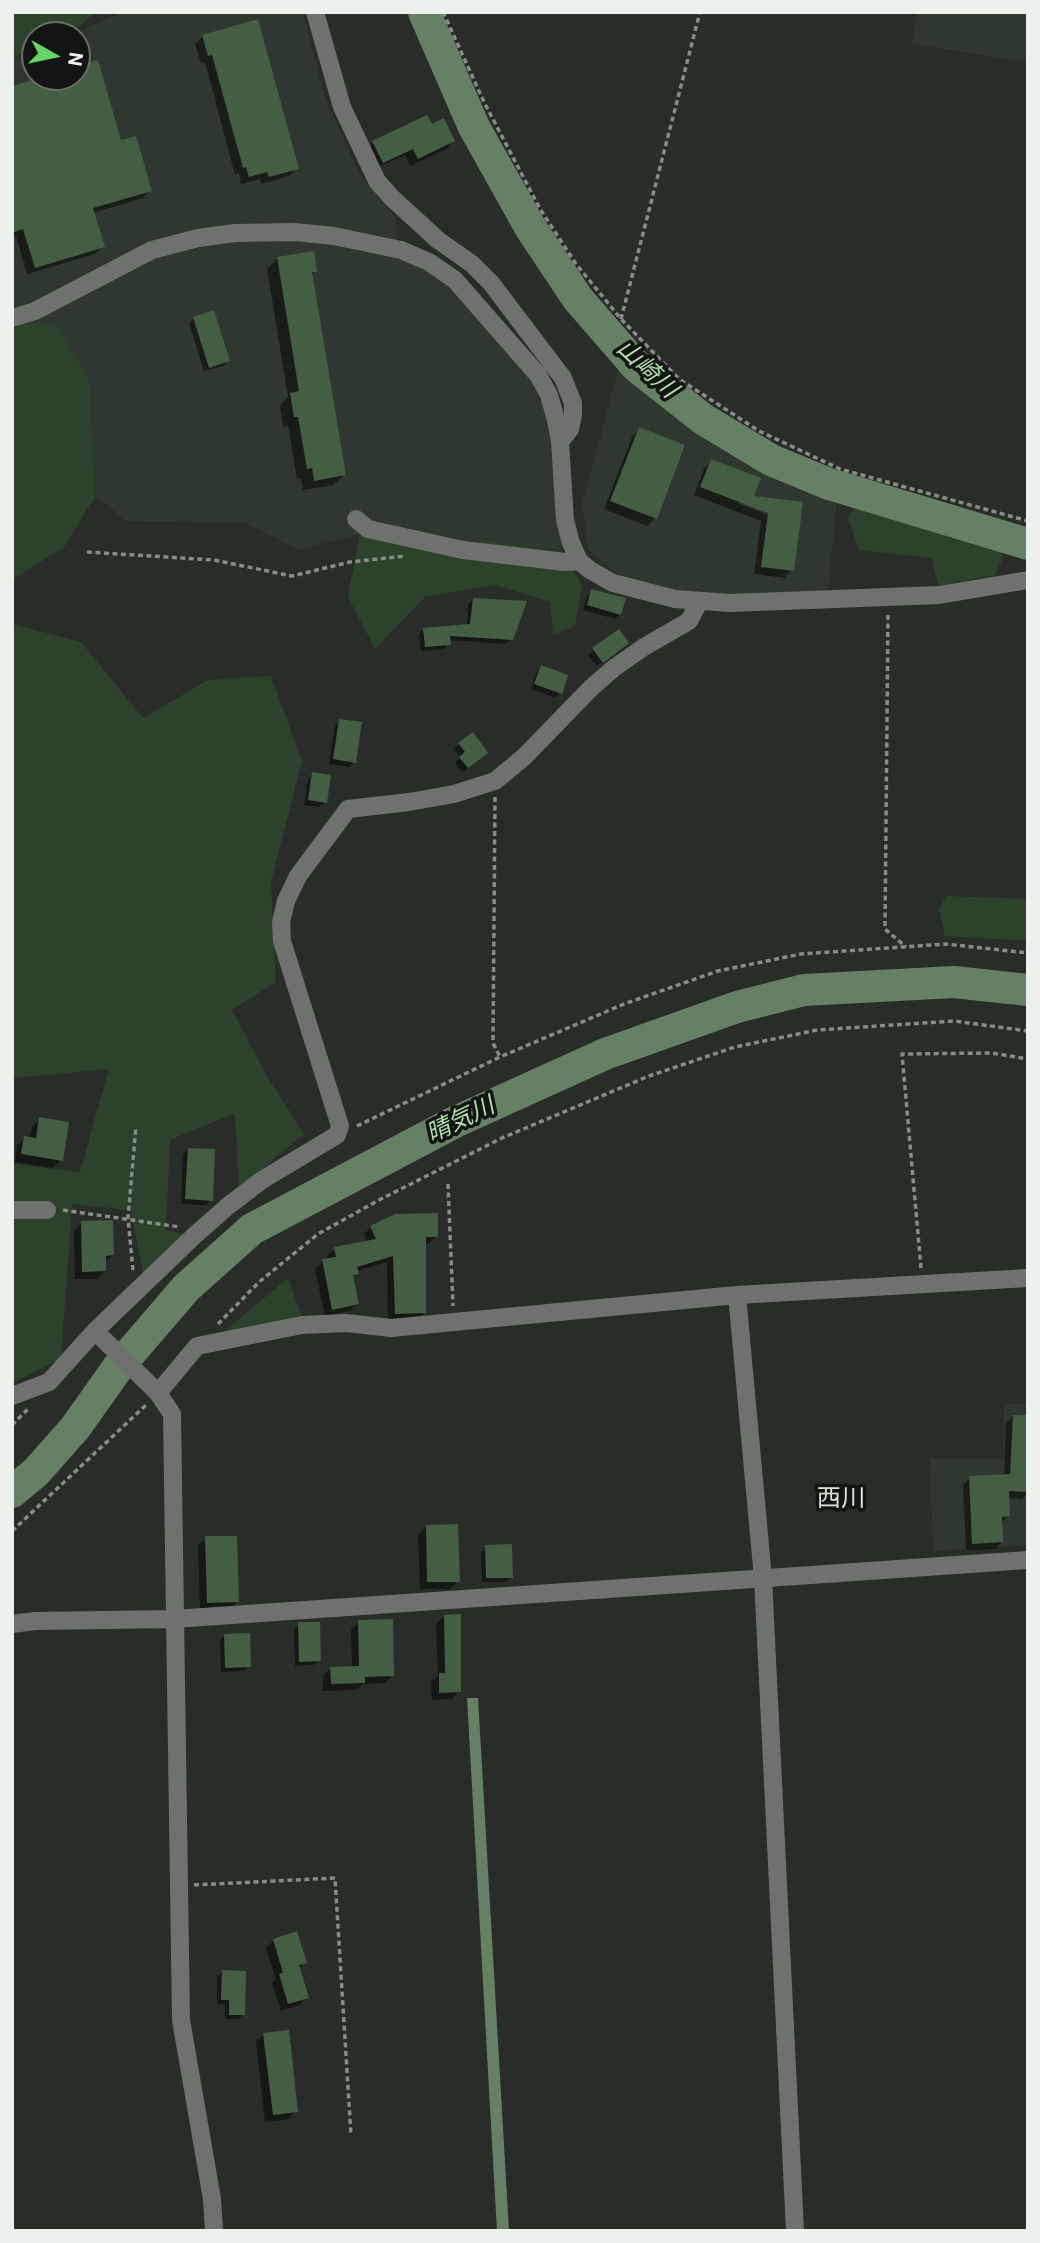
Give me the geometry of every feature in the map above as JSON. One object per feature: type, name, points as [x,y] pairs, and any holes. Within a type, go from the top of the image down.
[{"type":"street","points":[[315,12],[342,107],[377,181],[438,240],[472,264],[491,283],[563,378],[573,403],[573,415],[570,429],[560,442]]},
{"type":"street","points":[[12,318],[35,311],[152,250],[198,238],[235,233],[295,232],[401,250],[429,262],[456,279],[538,375],[549,395],[560,442],[565,520],[571,543],[579,561],[613,583],[645,593],[699,602],[939,595],[1028,580]]},
{"type":"street","points":[[356,519],[368,529],[463,550],[565,562],[579,561]]},
{"type":"street","points":[[12,1396],[49,1382],[95,1331],[195,1235],[262,1180],[337,1136],[340,1126],[282,941],[281,922],[286,901],[298,876],[348,809],[442,796],[495,781],[524,757],[614,668],[689,621],[699,602]]},
{"type":"street","points":[[12,1210],[47,1210]]},
{"type":"street","points":[[158,1393],[197,1346],[302,1325],[346,1323],[391,1328],[737,1295],[1028,1278]]},
{"type":"street","points":[[737,1295],[763,1578],[795,2231]]},
{"type":"street","points":[[95,1331],[158,1393],[172,1414],[181,2020],[212,2199],[214,2231]]},
{"type":"street","points":[[12,1625],[35,1621],[173,1619],[1028,1560]]},
{"type":"path","points":[[443,12],[484,102],[540,209],[576,264],[621,319],[679,379],[759,431],[839,469],[1028,521]]},
{"type":"path","points":[[621,319],[700,12]]},
{"type":"path","points":[[87,552],[214,560],[292,576],[350,562],[413,555]]},
{"type":"path","points":[[888,598],[885,929],[907,947]]},
{"type":"path","points":[[495,781],[493,1043],[500,1057]]},
{"type":"path","points":[[337,1136],[500,1057],[624,1004],[718,971],[801,954],[946,944],[1028,953]]},
{"type":"path","points":[[197,1346],[259,1282],[318,1234],[502,1138],[649,1076],[735,1047],[817,1030],[954,1021],[1028,1031]]},
{"type":"path","points":[[922,1284],[902,1054],[992,1053],[1028,1059]]},
{"type":"path","points":[[135,1293],[128,1218],[136,1126]]},
{"type":"path","points":[[448,1184],[454,1322]]},
{"type":"path","points":[[47,1210],[74,1210],[128,1218],[187,1228],[195,1235]]},
{"type":"path","points":[[12,1531],[158,1393]]},
{"type":"path","points":[[178,1886],[335,1878],[351,2135]]},
{"type":"shaded area","points":[[12,12],[97,12],[85,21],[21,21],[21,52],[12,55]]},
{"type":"shaded area","points":[[121,12],[303,12],[324,96],[359,173],[395,217],[400,258],[443,280],[525,371],[546,410],[562,552],[485,541],[418,545],[360,534],[299,550],[246,523],[128,521],[95,497],[90,381],[12,316],[12,55],[21,52],[21,91],[91,91],[91,26]]},
{"type":"shaded area","points":[[917,12],[1028,12],[1028,62],[912,44]]},
{"type":"shaded area","points":[[12,316],[58,328],[90,381],[95,497],[64,547],[12,580]]},
{"type":"shaded area","points":[[620,363],[699,431],[778,478],[837,500],[828,590],[716,599],[624,580],[588,549],[582,505]]},
{"type":"shaded area","points":[[859,498],[984,539],[1004,555],[995,575],[938,586],[932,558],[859,550],[848,518]]},
{"type":"shaded area","points":[[360,534],[418,545],[485,541],[563,552],[582,585],[575,626],[553,635],[550,602],[495,585],[425,597],[375,649],[348,597]]},
{"type":"shaded area","points":[[12,624],[81,642],[143,718],[208,680],[271,676],[302,761],[271,881],[276,982],[232,1010],[267,1076],[304,1134],[239,1188],[235,1113],[170,1140],[166,1230],[187,1235],[144,1279],[131,1210],[72,1204],[61,1358],[12,1384],[12,1164],[80,1172],[109,1069],[14,1078],[12,1099]]},
{"type":"shaded area","points":[[946,896],[1028,899],[1028,941],[945,936],[939,909]]},
{"type":"shaded area","points":[[288,1278],[306,1328],[202,1350]]},
{"type":"shaded area","points":[[1004,1404],[1028,1404],[1028,1545],[933,1551],[930,1459],[1004,1459]]},
{"type":"shaded area","points":[[467,1698],[478,1698],[509,2231],[497,2231]]},
{"type":"building","points":[[258,19],[299,169],[269,177],[267,172],[249,177],[246,167],[243,168],[212,55],[208,56],[202,35]]},
{"type":"building","points":[[98,60],[121,140],[136,136],[152,191],[93,208],[105,247],[35,268],[23,229],[12,233],[12,86],[21,83],[21,91],[91,91],[91,62]]},
{"type":"building","points":[[427,115],[432,124],[444,118],[455,141],[418,159],[413,149],[383,163],[372,141]]},
{"type":"building","points":[[314,251],[317,272],[312,272],[346,475],[314,481],[312,468],[307,469],[298,417],[294,417],[290,393],[299,391],[277,257]]},
{"type":"building","points":[[214,310],[230,361],[209,368],[193,317]]},
{"type":"building","points":[[639,427],[685,445],[657,519],[610,501]]},
{"type":"building","points":[[711,459],[761,478],[754,496],[803,502],[794,571],[761,567],[768,513],[700,487]]},
{"type":"building","points":[[591,589],[626,598],[621,615],[587,605]]},
{"type":"building","points":[[473,598],[527,601],[513,640],[450,636],[451,645],[425,647],[423,628],[470,624]]},
{"type":"building","points":[[619,629],[629,643],[603,663],[592,648]]},
{"type":"building","points":[[541,665],[568,675],[562,694],[534,684]]},
{"type":"building","points":[[339,719],[362,722],[356,763],[333,759]]},
{"type":"building","points":[[473,732],[488,753],[468,768],[459,757],[465,752],[458,743]]},
{"type":"building","points":[[312,772],[331,775],[327,803],[308,800]]},
{"type":"building","points":[[39,1117],[69,1122],[63,1161],[21,1154],[24,1136],[36,1138]]},
{"type":"building","points":[[188,1148],[215,1149],[213,1201],[185,1199]]},
{"type":"building","points":[[438,1213],[438,1237],[426,1237],[426,1313],[395,1314],[393,1256],[357,1267],[359,1274],[353,1275],[359,1304],[332,1310],[322,1259],[336,1257],[334,1247],[376,1239],[370,1226],[395,1214]]},
{"type":"building","points":[[113,1220],[114,1255],[106,1256],[106,1271],[82,1272],[81,1221]]},
{"type":"building","points":[[1013,1415],[1028,1415],[1028,1492],[1009,1491],[1010,1516],[1002,1517],[1003,1542],[972,1544],[969,1476],[1010,1474]]},
{"type":"building","points":[[458,1524],[460,1582],[427,1582],[426,1525]]},
{"type":"building","points":[[205,1536],[237,1536],[239,1602],[207,1603]]},
{"type":"building","points":[[512,1544],[513,1578],[486,1578],[485,1545]]},
{"type":"building","points":[[461,1614],[461,1692],[439,1693],[439,1673],[445,1673],[444,1615]]},
{"type":"building","points":[[393,1619],[394,1676],[365,1677],[365,1683],[331,1684],[330,1667],[359,1666],[358,1620]]},
{"type":"building","points":[[298,1622],[320,1622],[321,1661],[299,1662]]},
{"type":"building","points":[[250,1633],[251,1667],[225,1668],[224,1634]]},
{"type":"building","points":[[297,1931],[307,1963],[299,1965],[309,1998],[288,2004],[273,1939]]},
{"type":"building","points":[[222,1970],[246,1971],[245,2015],[229,2015],[229,2000],[221,2000]]},
{"type":"building","points":[[289,2030],[298,2112],[273,2115],[263,2033]]},
{"type":"waterway","name":"山崎川","points":[[424,12],[474,127],[530,227],[578,299],[637,367],[703,419],[771,460],[829,484],[1028,544]]},
{"type":"waterway","name":"晴気川","points":[[12,1492],[36,1472],[75,1428],[119,1366],[186,1288],[252,1229],[455,1122],[605,1054],[737,1007],[804,990],[954,982],[1028,990]]},
{"type":"district","name":"西川","points":[[841,1500]]}]
